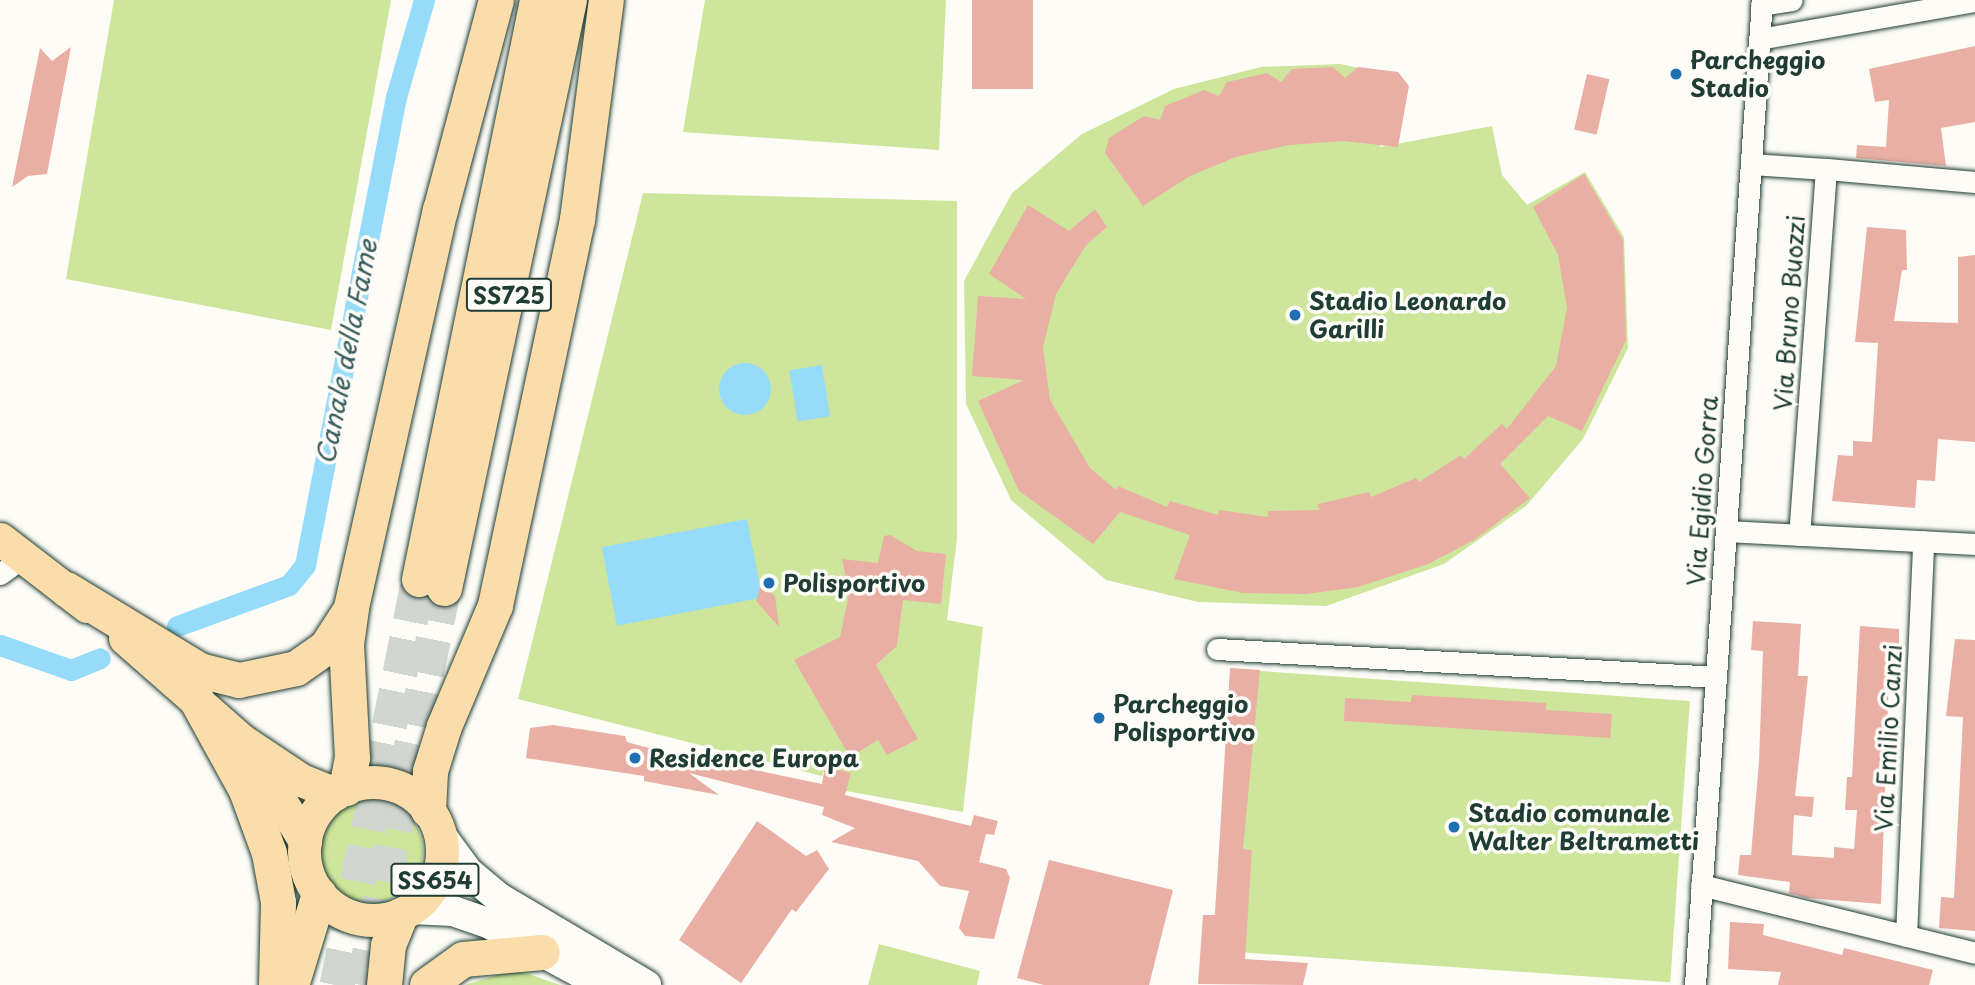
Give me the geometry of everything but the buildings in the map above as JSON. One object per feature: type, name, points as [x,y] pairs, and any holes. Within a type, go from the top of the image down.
[{"type":"highway","points":[[340,791],[352,758],[346,656],[351,607],[440,210],[496,0]]},
{"type":"highway","name":"SS725","points":[[537,0],[431,583],[569,0]]},
{"type":"highway","points":[[434,822],[430,771],[444,726],[495,605],[577,219],[606,0]]},
{"type":"highway","points":[[66,589],[199,670],[239,680],[296,668],[326,647],[351,607]]},
{"type":"highway","points":[[196,699],[246,790],[269,853],[278,902],[276,985]]},
{"type":"highway","points":[[290,985],[319,894]]},
{"type":"highway","points":[[384,985],[388,945],[405,912]]},
{"type":"highway","points":[[427,985],[463,959],[542,952]]},
{"type":"main road","name":"SS654","points":[[8,556],[66,589],[241,740],[300,780],[340,791],[391,785],[434,822],[468,872],[499,898],[646,985]]},
{"type":"main road","name":"SS654","points":[[241,740],[305,841],[304,860],[319,894],[356,918],[405,912],[470,916],[604,985]]},
{"type":"main road","points":[[305,841],[321,806],[340,791]]},
{"type":"main road","name":"SS654","points":[[405,912],[437,876],[434,822]]},
{"type":"street","points":[[1762,3],[1792,0]]},
{"type":"street","points":[[1759,39],[1975,1]]},
{"type":"street","name":"Via Egidio Gorra","points":[[1695,985],[1762,3]]},
{"type":"street","points":[[1751,164],[1975,182]]},
{"type":"street","name":"Via Bruno Buozzi","points":[[1799,535],[1825,169]]},
{"type":"street","points":[[1727,531],[1975,544]]},
{"type":"street","name":"Via Emilio Canzi","points":[[1906,936],[1923,541]]},
{"type":"street","points":[[1217,649],[1714,677]]},
{"type":"street","points":[[1701,885],[1975,953]]},
{"type":"green space","points":[[114,0],[391,0],[331,330],[66,279]]},
{"type":"green space","points":[[705,0],[946,0],[939,150],[683,132]]},
{"type":"green space","name":"Stadio Leonardo Garilli","points":[[1340,64],[1387,74],[1380,147],[1492,126],[1502,175],[1527,205],[1585,172],[1624,237],[1628,348],[1583,439],[1526,506],[1444,564],[1326,606],[1198,602],[1106,580],[1011,500],[966,404],[964,281],[1012,193],[1082,134],[1174,89],[1261,67]]},
{"type":"green space","points":[[643,193],[957,201],[957,538],[947,620],[983,627],[963,812],[846,791],[825,766],[822,776],[518,699]]},
{"type":"green space","name":"Stadio comunale Walter Beltrametti","points":[[1232,669],[1690,701],[1670,982],[1212,950]]},
{"type":"green space","points":[[371,799],[391,803],[408,814],[419,831],[423,851],[419,871],[408,888],[391,899],[371,903],[351,899],[334,888],[323,871],[319,851],[323,831],[334,814],[351,803]]},
{"type":"green space","points":[[879,944],[980,971],[977,985],[868,985]]},
{"type":"green space","points":[[510,971],[526,973],[560,985],[465,985]]},
{"type":"water","points":[[745,363],[755,365],[763,371],[769,379],[769,399],[763,407],[755,413],[745,415],[735,413],[727,407],[721,399],[719,389],[721,379],[727,371],[735,365]]},
{"type":"water","points":[[822,365],[830,416],[798,422],[789,370]]},
{"type":"water","points":[[747,519],[762,598],[617,626],[602,547]]},
{"type":"waterway","name":"Canale della Fame","points":[[177,626],[289,585],[305,565],[396,97],[424,0]]},
{"type":"waterway","points":[[0,645],[71,670],[100,658]]},
{"type":"tunnel","points":[[337,985],[419,579]]},
{"type":"tunnel","points":[[363,985],[444,588]]},
{"type":"place","name":"Parcheggio Stadio","points":[[1676,74]]},
{"type":"place","name":"Stadio Leonardo Garilli","points":[[1295,315]]},
{"type":"place","name":"Polisportivo","points":[[769,583]]},
{"type":"place","name":"Parcheggio Polisportivo","points":[[1099,718]]},
{"type":"place","name":"Residence Europa","points":[[635,758]]},
{"type":"place","name":"Stadio comunale Walter Beltrametti","points":[[1454,827]]}]
